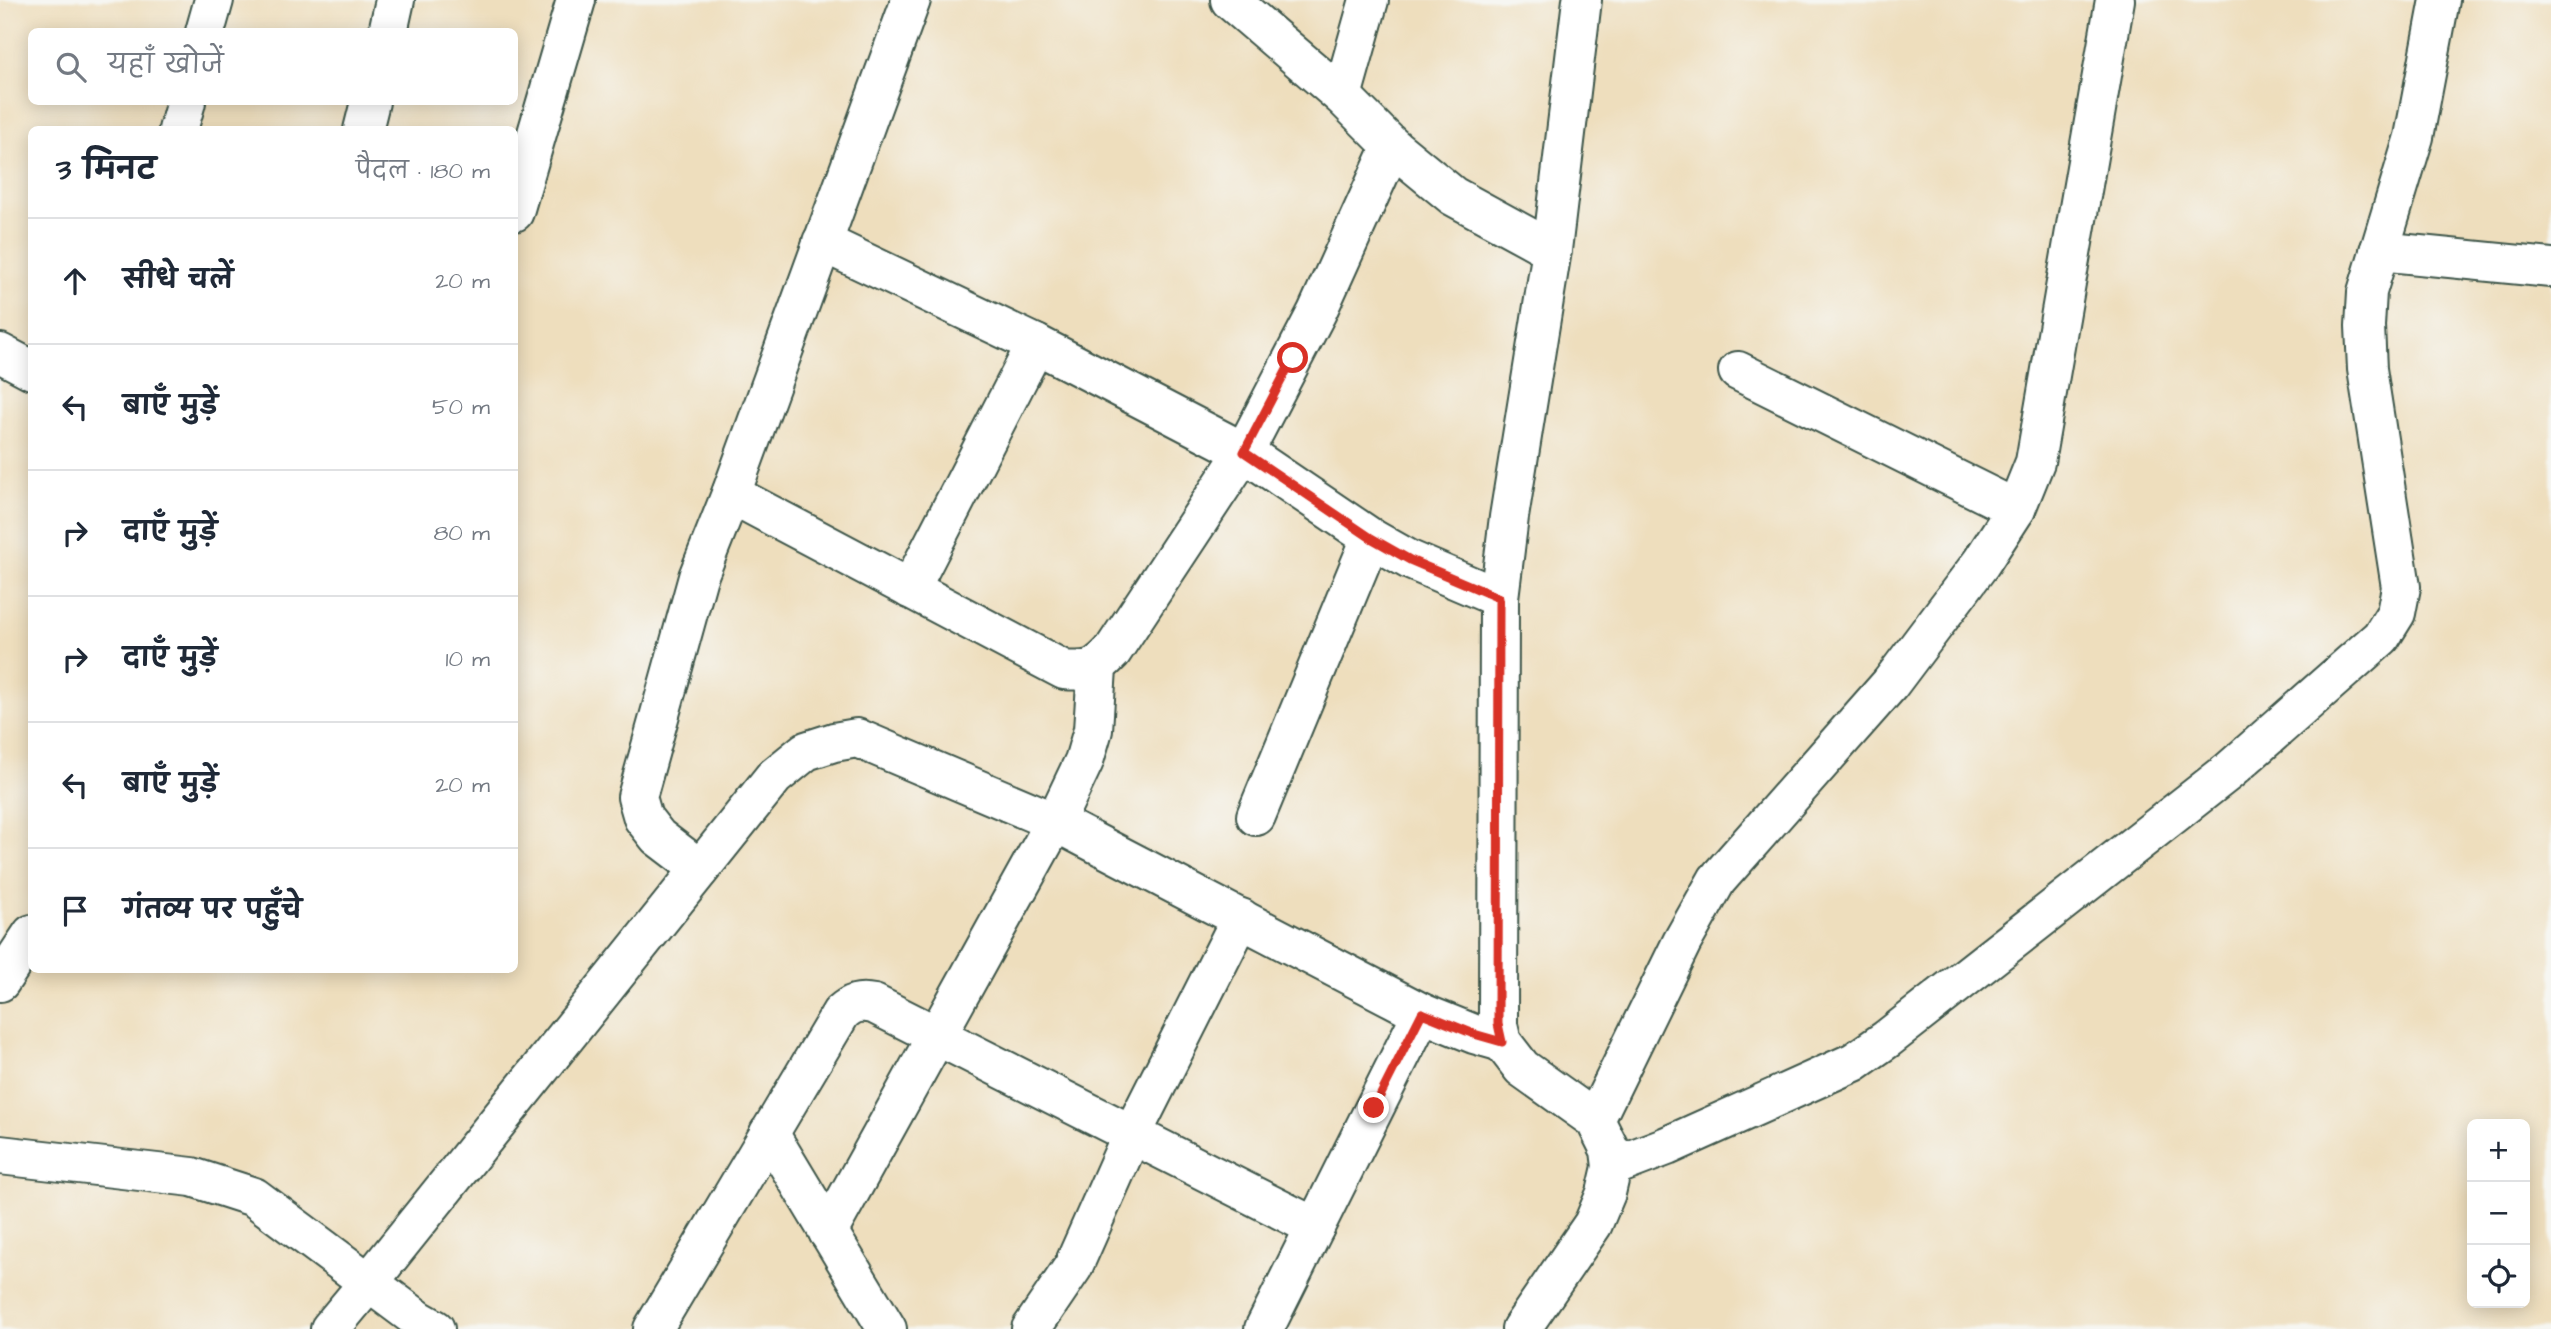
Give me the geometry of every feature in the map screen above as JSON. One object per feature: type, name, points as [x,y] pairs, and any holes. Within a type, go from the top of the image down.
[{"type":"street","points":[[206,28],[214,0]]},
{"type":"street","points":[[389,28],[395,0]]},
{"type":"street","points":[[518,198],[576,0]]},
{"type":"street","points":[[699,869],[658,836],[643,818],[637,797],[698,577],[731,494],[911,0]]},
{"type":"street","points":[[1230,0],[1342,96],[1392,146],[1453,196],[1552,250]]},
{"type":"street","points":[[1342,96],[1369,0]]},
{"type":"street","points":[[1521,1329],[1594,1224],[1606,1193],[1612,1167],[1610,1150],[1595,1120],[1522,1068],[1502,1042],[1498,1024],[1499,598],[1509,517],[1552,250],[1582,0]]},
{"type":"street","points":[[1595,1120],[1682,942],[1717,880],[1890,684],[1981,563],[2016,509],[2035,462],[2115,0]]},
{"type":"street","points":[[1612,1167],[1667,1146],[1854,1062],[2229,771],[2381,638],[2396,613],[2401,587],[2367,369],[2367,292],[2414,136],[2440,0]]},
{"type":"street","points":[[179,126],[185,105]]},
{"type":"street","points":[[364,126],[369,105]]},
{"type":"street","points":[[731,494],[1064,670],[1097,668],[1112,652],[1244,452],[1317,312],[1392,146]]},
{"type":"street","points":[[822,242],[1036,344],[1244,452],[1371,538],[1410,560],[1499,598]]},
{"type":"street","points":[[2379,251],[2551,268]]},
{"type":"street","points":[[910,589],[1036,344]]},
{"type":"street","points":[[0,353],[28,368]]},
{"type":"street","points":[[1738,371],[2016,509]]},
{"type":"street","points":[[1256,816],[1371,538]]},
{"type":"street","points":[[828,1232],[1055,822],[1084,761],[1093,730],[1097,668]]},
{"type":"street","points":[[330,1329],[774,777],[806,751],[834,741],[857,738],[1055,822],[1422,1013],[1502,1042]]},
{"type":"street","points":[[1031,1329],[1073,1267],[1132,1134],[1241,919]]},
{"type":"street","points":[[0,982],[28,940]]},
{"type":"street","points":[[653,1329],[841,1013],[851,1004],[861,1002],[874,1004],[1315,1227]]},
{"type":"street","points":[[1264,1329],[1422,1013]]},
{"type":"street","points":[[769,1133],[887,1329]]},
{"type":"street","points":[[0,1155],[192,1177],[227,1186],[254,1197],[419,1320],[435,1329]]},
{"type":"route","points":[[1293,358],[1244,452],[1371,538],[1410,560],[1499,598],[1498,1024],[1502,1042],[1422,1013],[1374,1108]]}]
